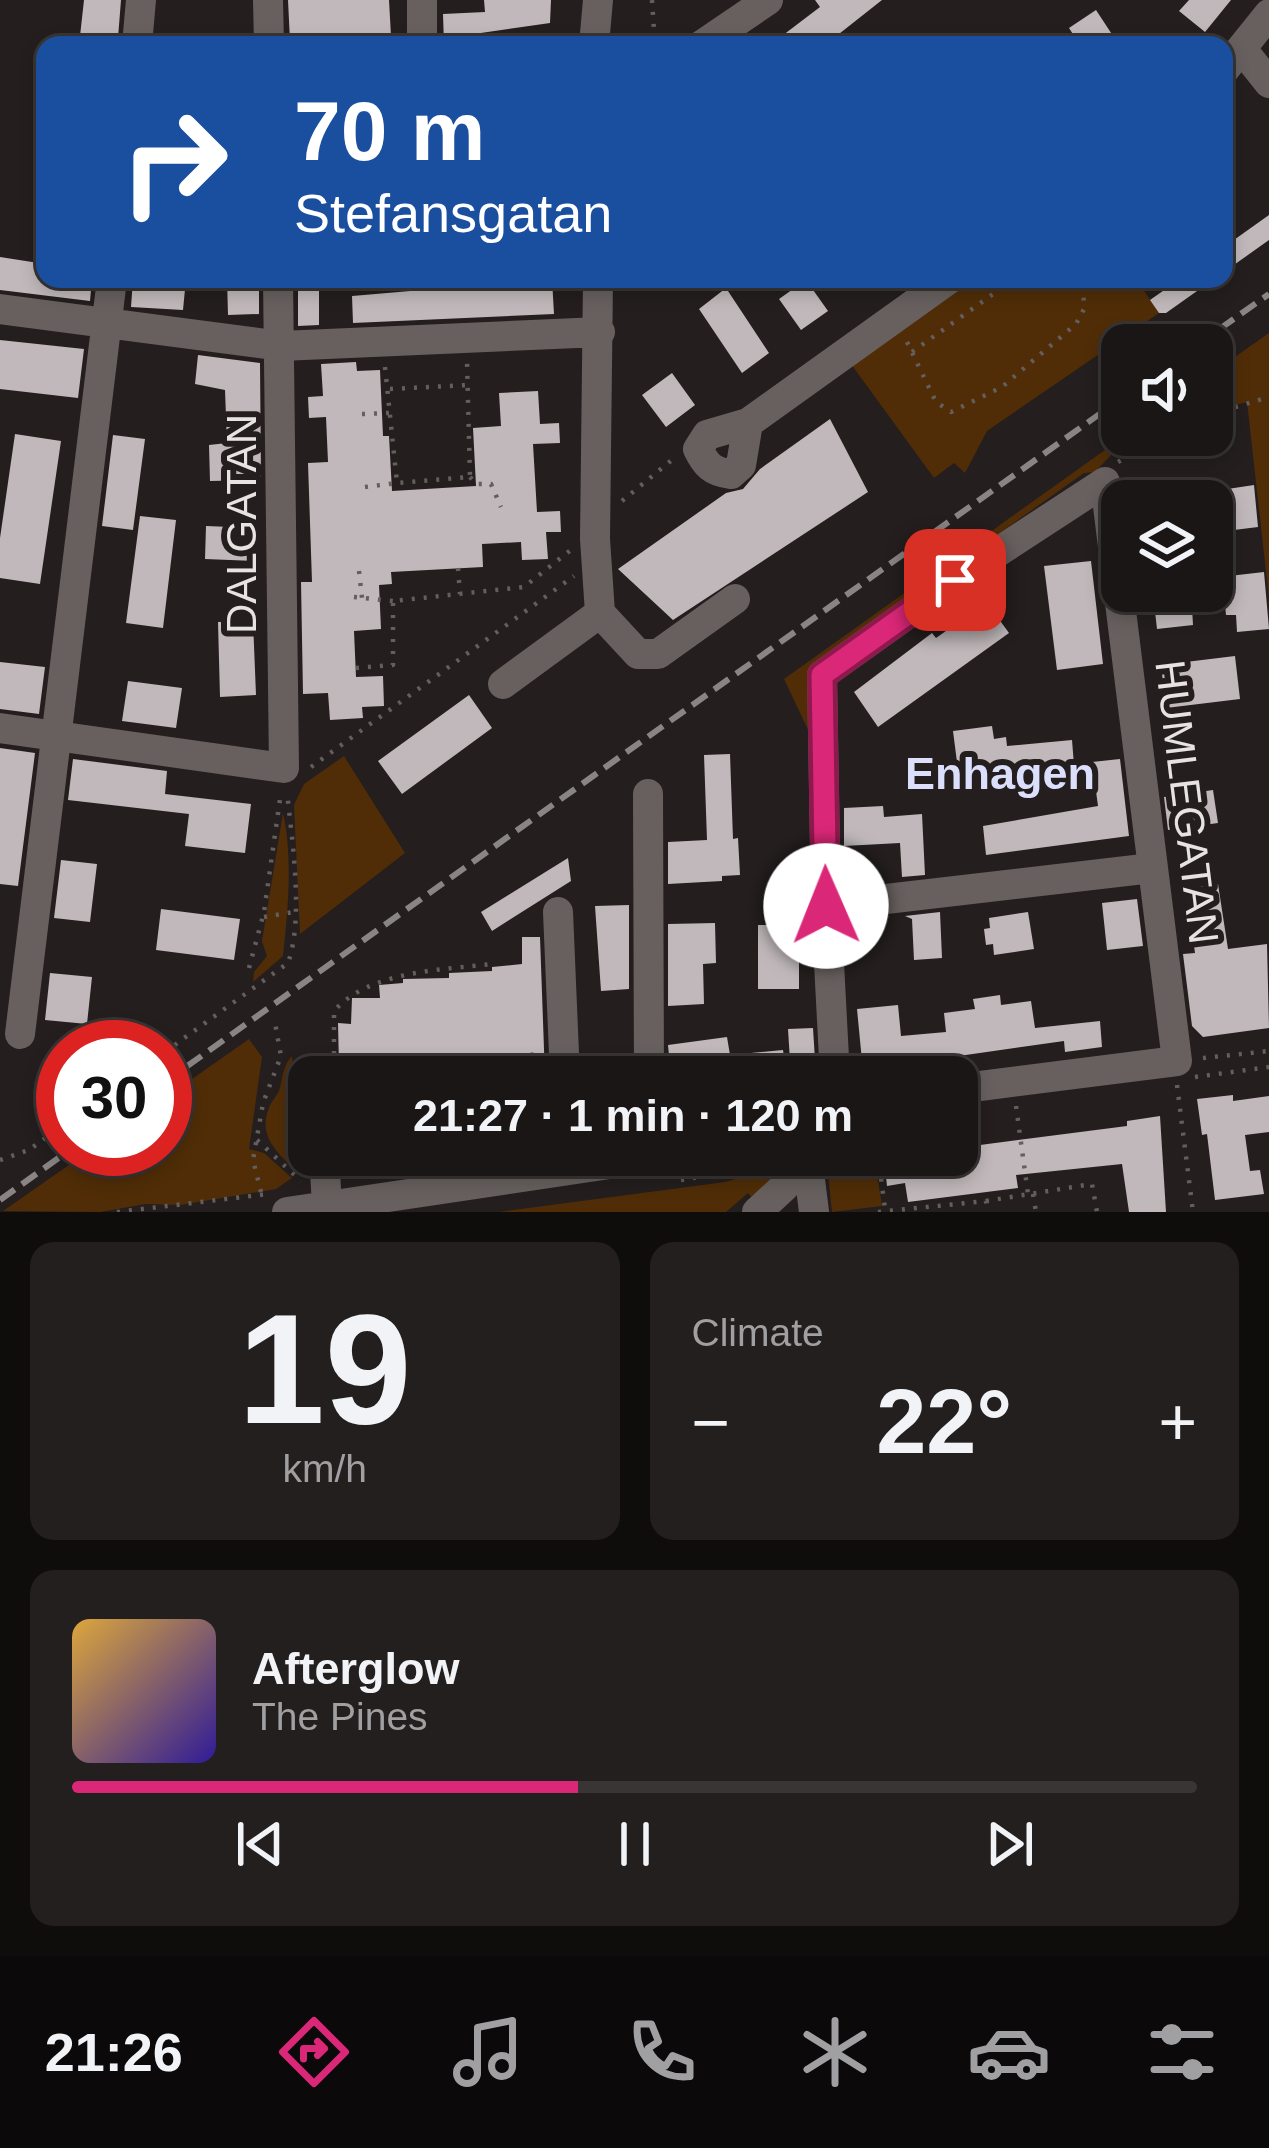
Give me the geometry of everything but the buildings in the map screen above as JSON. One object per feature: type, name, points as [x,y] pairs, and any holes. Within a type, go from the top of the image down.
[{"type":"street","points":[[138,36],[141,0]]},
{"type":"street","points":[[268,0],[269,36]]},
{"type":"street","points":[[422,0],[422,36]]},
{"type":"street","points":[[595,36],[598,0]]},
{"type":"street","points":[[715,36],[768,0]]},
{"type":"street","points":[[1269,14],[1233,59],[1269,83]]},
{"type":"street","points":[[20,1034],[111,288]]},
{"type":"street","name":"DALGATAN","points":[[278,288],[284,768]]},
{"type":"street","points":[[598,288],[596,535],[600,613],[638,654],[658,654],[735,599]]},
{"type":"street","points":[[748,423],[741,465],[730,474],[705,464],[698,448],[706,435],[748,423],[893,318],[957,288]]},
{"type":"street","points":[[0,310],[281,346],[600,332]]},
{"type":"street","points":[[834,1056],[822,675],[1101,485]]},
{"type":"street","name":"HUMLEGATAN","points":[[1121,612],[1177,1070]]},
{"type":"street","points":[[503,684],[600,613]]},
{"type":"street","points":[[0,728],[284,768]]},
{"type":"street","points":[[648,794],[649,1056]]},
{"type":"street","points":[[826,906],[1152,868]]},
{"type":"street","points":[[558,912],[565,1056]]},
{"type":"street","points":[[978,1087],[1177,1070]]},
{"type":"street","points":[[328,1176],[345,1207]]},
{"type":"street","points":[[287,1212],[345,1207],[503,1176]]},
{"type":"street","points":[[757,1212],[785,1186],[789,1176]]},
{"type":"street","points":[[810,1176],[814,1212]]},
{"type":"path","points":[[652,0],[654,36]]},
{"type":"path","points":[[967,288],[984,300]]},
{"type":"path","points":[[912,352],[1002,288]]},
{"type":"path","points":[[893,318],[943,410],[964,410],[1003,387],[1076,324],[1084,309],[1083,288]]},
{"type":"path","points":[[467,338],[470,477],[476,484],[491,484],[501,507]]},
{"type":"path","points":[[382,341],[397,483]]},
{"type":"path","points":[[387,389],[468,385]]},
{"type":"path","points":[[1233,408],[1269,397]]},
{"type":"path","points":[[362,414],[389,412]]},
{"type":"path","points":[[359,571],[358,597],[393,601],[524,587],[596,535],[626,495],[706,435]]},
{"type":"path","points":[[1105,480],[1108,469],[1130,456]]},
{"type":"path","points":[[364,487],[470,477]]},
{"type":"path","points":[[458,568],[460,594]]},
{"type":"path","points":[[284,768],[301,773],[574,576]]},
{"type":"path","points":[[356,668],[393,664],[393,601]]},
{"type":"path","points":[[192,1032],[288,962],[294,946],[284,768]]},
{"type":"path","points":[[249,968],[262,917],[284,768]]},
{"type":"path","points":[[262,917],[294,913]]},
{"type":"path","points":[[334,1056],[334,1010],[341,1002],[397,975],[490,964]]},
{"type":"path","points":[[265,1212],[253,1160],[263,1103],[280,1056],[275,1023]]},
{"type":"path","points":[[1193,1212],[1177,1070],[1269,1051]]},
{"type":"path","points":[[1016,1100],[1036,1212]]},
{"type":"path","points":[[257,1140],[345,1207]]},
{"type":"path","points":[[0,1160],[36,1144]]},
{"type":"path","points":[[880,1176],[883,1212],[1092,1184],[1097,1212]]},
{"type":"path","points":[[986,1201],[987,1212]]},
{"type":"shaded area","points":[[961,288],[1142,288],[1159,313],[1143,324],[1101,324],[1101,353],[987,431],[965,473],[954,463],[934,478],[851,364]]},
{"type":"shaded area","points":[[1269,333],[1269,598],[1247,402],[1233,406],[1233,358]]},
{"type":"shaded area","points":[[1101,453],[1110,456],[1095,472],[1084,473],[821,660],[812,738],[784,679]]},
{"type":"shaded area","points":[[344,756],[405,853],[300,934],[294,805],[304,784]]},
{"type":"shaded area","points":[[283,813],[289,866],[283,956],[253,982],[254,972],[267,956],[262,941]]},
{"type":"shaded area","points":[[249,1039],[262,1057],[249,1149],[264,1153],[292,1178],[276,1189],[180,1205],[146,1204],[100,1212],[3,1211],[53,1176],[192,1176],[192,1079]]},
{"type":"shaded area","points":[[288,1063],[288,1163],[266,1128]]},
{"type":"shaded area","points":[[746,1176],[783,1176],[759,1206],[748,1193],[726,1212],[499,1212]]},
{"type":"shaded area","points":[[828,1176],[877,1176],[882,1206],[832,1212]]},
{"type":"railway","points":[[1227,324],[1269,294]]},
{"type":"railway","points":[[192,1063],[1101,413]]},
{"type":"railway","points":[[0,1200],[36,1174]]},
{"type":"district","name":"Enhagen","points":[[1000,773]]},
{"type":"route","points":[[826,906],[822,675],[955,580]]}]
